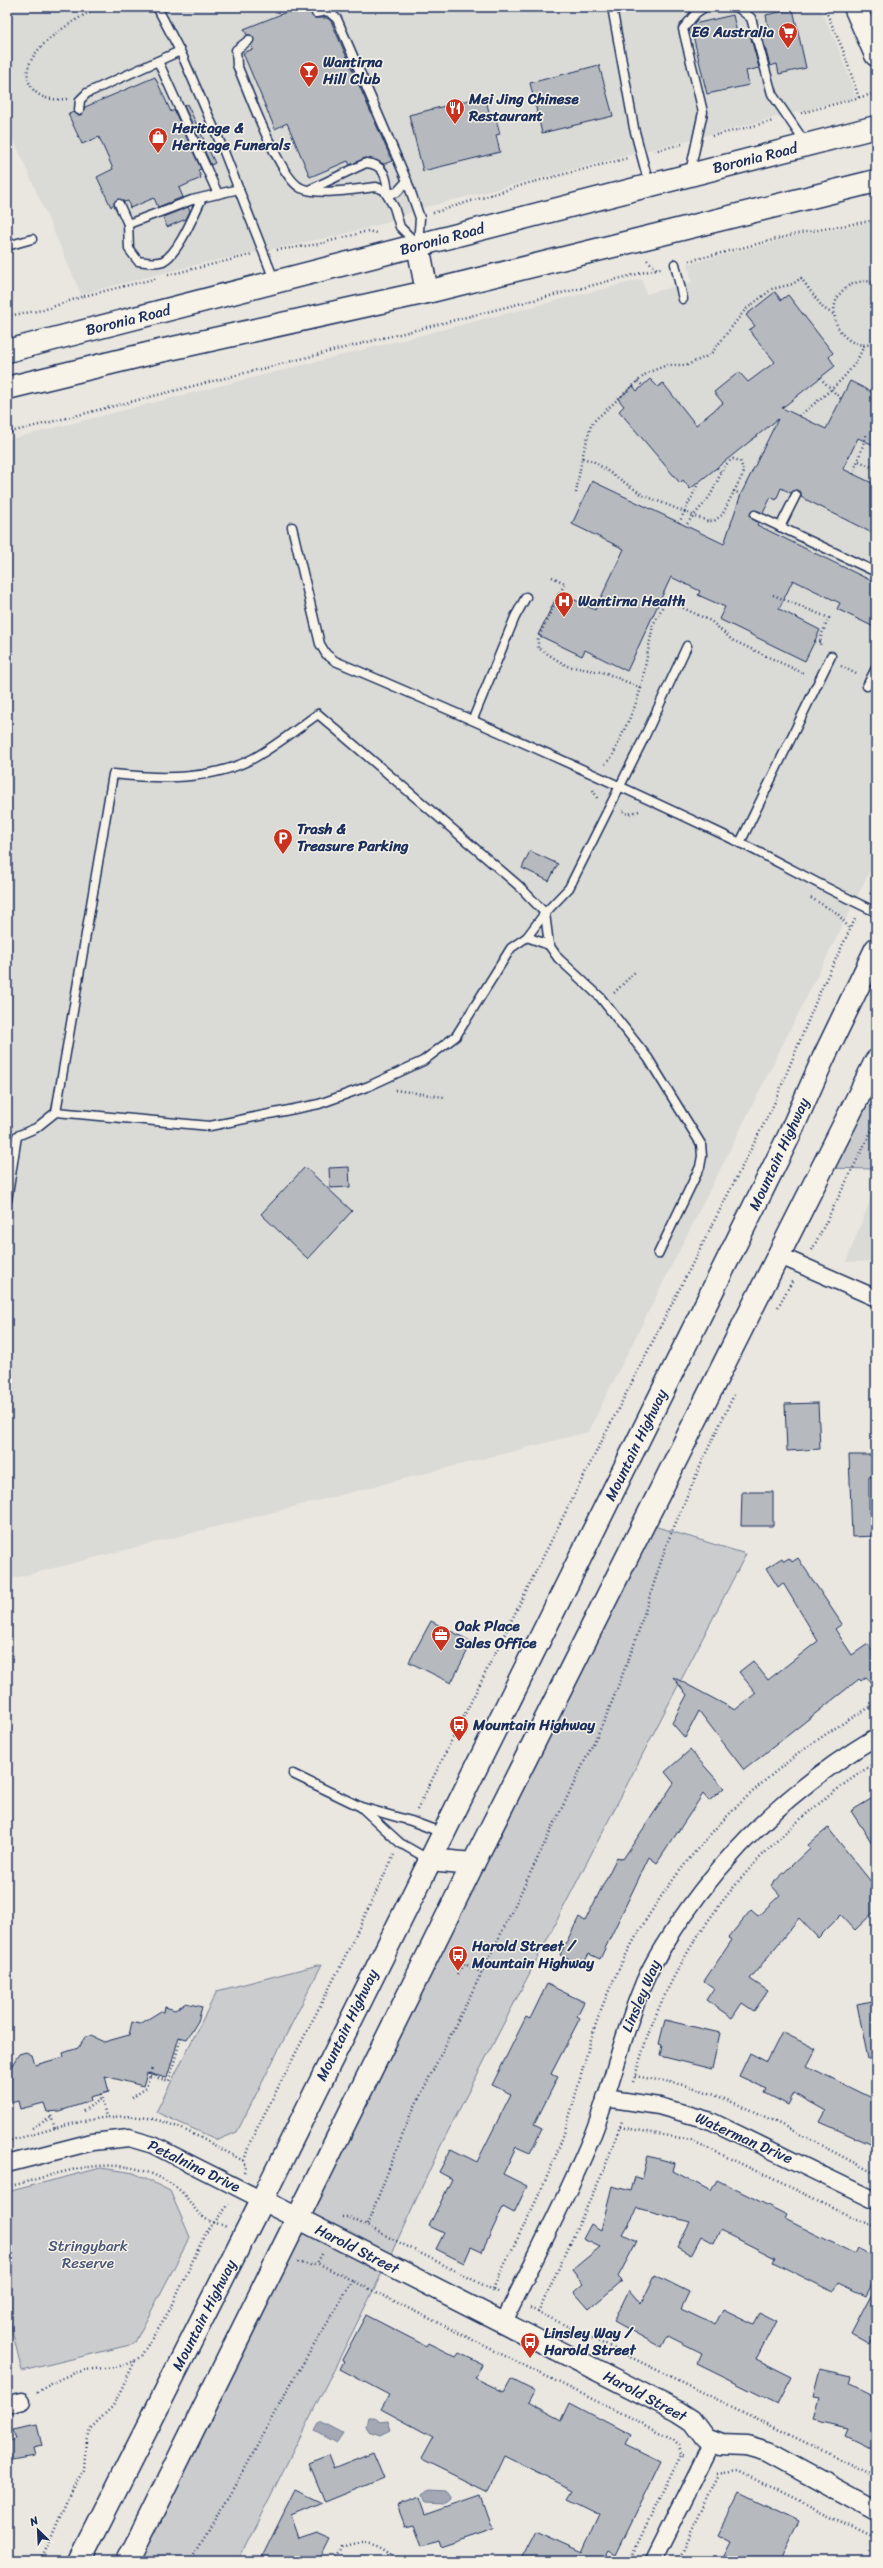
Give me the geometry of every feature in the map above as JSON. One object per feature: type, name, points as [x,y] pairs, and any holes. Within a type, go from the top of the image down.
[{"type":"main road","points":[[855,7],[876,55]]},
{"type":"main road","name":"Boronia Road","points":[[7,351],[876,127]]},
{"type":"main road","points":[[7,388],[160,351],[427,292],[876,181]]},
{"type":"main road","points":[[418,246],[427,292]]},
{"type":"main road","name":"Mountain Highway","points":[[80,2561],[262,2200],[429,1860],[788,1138],[876,949]]},
{"type":"main road","points":[[128,2561],[473,1864],[876,1061]]},
{"type":"main road","points":[[443,1833],[473,1864]]},
{"type":"main road","points":[[429,1860],[473,1864]]},
{"type":"street","points":[[778,1254],[876,1298]]},
{"type":"street","name":"Linsley Way","points":[[503,2324],[589,2146],[628,2021],[642,1987],[656,1959],[697,1896],[730,1855],[763,1820],[843,1756],[876,1737]]},
{"type":"street","name":"Waterman Drive","points":[[605,2098],[659,2106],[711,2121],[876,2202]]},
{"type":"street","name":"Petalnina Drive","points":[[7,2164],[92,2142],[129,2138],[153,2145],[262,2200]]},
{"type":"street","name":"Harold Street","points":[[262,2200],[298,2220],[686,2416],[701,2435],[712,2442]]},
{"type":"street","points":[[7,2404],[22,2401]]},
{"type":"street","points":[[653,2561],[712,2442],[748,2446],[768,2452],[876,2511]]},
{"type":"lane","points":[[157,7],[180,51],[239,189],[275,282]]},
{"type":"lane","points":[[612,7],[634,128],[649,185]]},
{"type":"lane","points":[[689,175],[703,112],[683,29],[696,12],[705,7]]},
{"type":"lane","points":[[737,7],[751,18],[772,94],[807,145]]},
{"type":"lane","points":[[316,13],[328,11],[337,19],[407,181],[420,218],[418,246]]},
{"type":"lane","points":[[249,40],[236,50],[236,65],[286,175],[292,183],[309,190],[376,187],[384,190],[388,194]]},
{"type":"lane","points":[[79,110],[80,100],[87,93],[180,51]]},
{"type":"lane","points":[[158,61],[218,194]]},
{"type":"lane","points":[[309,190],[366,163],[379,166],[384,172],[388,194],[400,227],[418,246]]},
{"type":"lane","points":[[388,194],[397,192],[407,181]]},
{"type":"lane","points":[[128,224],[171,207],[239,189]]},
{"type":"lane","points":[[119,204],[128,224],[129,249],[138,261],[151,263],[163,261],[173,252],[202,198]]},
{"type":"lane","points":[[7,246],[32,239]]},
{"type":"lane","points":[[675,264],[683,299]]},
{"type":"lane","points":[[780,527],[796,495]]},
{"type":"lane","points":[[755,515],[876,572]]},
{"type":"lane","points":[[292,528],[320,644],[326,654],[335,661],[473,719],[621,786],[740,843],[876,912]]},
{"type":"lane","points":[[473,719],[515,617],[526,597]]},
{"type":"lane","points":[[56,1112],[210,1126],[264,1117],[320,1104],[369,1086],[423,1061],[456,1036],[510,948],[527,937],[545,913],[569,888],[621,786],[687,646]]},
{"type":"lane","points":[[740,843],[831,656]]},
{"type":"lane","points":[[867,686],[876,668]]},
{"type":"lane","points":[[7,1201],[10,1154],[17,1136],[36,1128],[56,1112],[113,774],[171,778],[194,776],[221,770],[253,758],[318,714],[518,886],[545,913],[549,945],[558,958],[605,1002],[648,1058],[701,1144],[702,1156],[700,1167],[658,1254]]},
{"type":"lane","points":[[527,937],[549,945]]},
{"type":"lane","points":[[292,1774],[362,1807],[411,1821],[443,1833]]},
{"type":"lane","points":[[362,1807],[400,1843],[429,1860]]},
{"type":"path","points":[[80,100],[52,100],[39,96],[32,87],[26,75],[28,64],[35,53],[58,33],[98,7]]},
{"type":"path","points":[[824,7],[843,50],[859,98],[876,93]]},
{"type":"path","points":[[675,264],[801,233],[876,220]]},
{"type":"path","points":[[7,433],[657,269]]},
{"type":"path","points":[[576,493],[582,458],[591,425],[608,406],[638,380],[656,369],[687,365],[710,355],[745,310],[772,289],[793,284],[801,278],[822,308],[833,314]]},
{"type":"path","points":[[876,284],[861,281],[844,290],[837,299],[833,314],[836,327],[843,336],[858,345],[876,343]]},
{"type":"path","points":[[799,416],[849,372],[864,345]]},
{"type":"path","points":[[820,378],[830,390],[841,399]]},
{"type":"path","points":[[638,380],[643,386]]},
{"type":"path","points":[[853,474],[859,461],[862,444],[867,433]]},
{"type":"path","points":[[582,458],[593,461],[643,495],[684,511],[692,515],[707,521],[714,521],[722,515],[744,472],[742,464],[733,460],[726,465],[711,494],[692,515],[686,526]]},
{"type":"path","points":[[859,461],[876,469]]},
{"type":"path","points":[[717,468],[721,473]]},
{"type":"path","points":[[679,523],[699,482]]},
{"type":"path","points":[[733,491],[741,494]]},
{"type":"path","points":[[552,576],[565,583],[538,638],[538,648],[567,666],[606,673],[641,688]]},
{"type":"path","points":[[773,595],[829,618],[821,636],[820,648]]},
{"type":"path","points":[[645,814],[638,811],[628,814],[596,799],[593,789],[624,733],[641,688],[650,636],[666,600],[711,622],[732,640],[805,674]]},
{"type":"path","points":[[815,640],[821,642]]},
{"type":"path","points":[[411,1821],[578,1487],[774,1104],[819,994],[850,929],[876,884]]},
{"type":"path","points":[[806,895],[837,913],[850,929]]},
{"type":"path","points":[[605,1002],[636,971]]},
{"type":"path","points":[[369,1086],[444,1097]]},
{"type":"path","points":[[811,1252],[876,1122]]},
{"type":"path","points":[[775,1312],[794,1280]]},
{"type":"path","points":[[367,2225],[410,2116],[482,1973],[606,1717],[634,1645],[667,1543],[704,1455],[735,1392]]},
{"type":"path","points":[[633,2082],[651,2028],[684,1958],[719,1907],[772,1844],[835,1790],[876,1762]]},
{"type":"path","points":[[41,2561],[70,2492],[84,2470],[86,2440],[90,2429],[113,2406],[135,2361],[148,2345],[172,2306],[193,2257],[214,2222],[226,2208],[246,2167],[244,2161],[250,2142],[339,1969],[400,1843]]},
{"type":"path","points":[[457,1975],[465,1964],[482,1973]]},
{"type":"path","points":[[150,2076],[169,2081],[181,2037]]},
{"type":"path","points":[[132,2098],[146,2088],[152,2068]]},
{"type":"path","points":[[635,2076],[686,2086],[712,2094],[786,2128],[876,2174]]},
{"type":"path","points":[[101,2094],[106,2117]]},
{"type":"path","points":[[83,2111],[102,2099]]},
{"type":"path","points":[[50,2112],[55,2129]]},
{"type":"path","points":[[32,2128],[52,2117]]},
{"type":"path","points":[[538,2313],[603,2172],[622,2121]]},
{"type":"path","points":[[620,2127],[691,2140],[876,2228]]},
{"type":"path","points":[[7,2187],[97,2164],[126,2166],[138,2169],[178,2189],[207,2220],[243,2236]]},
{"type":"path","points":[[339,2218],[349,2216],[498,2292]]},
{"type":"path","points":[[281,2254],[306,2265],[317,2263],[354,2280],[673,2439],[679,2445],[681,2455],[629,2561]]},
{"type":"path","points":[[317,2263],[322,2254]]},
{"type":"path","points":[[190,2561],[247,2465],[283,2397],[354,2280]]},
{"type":"path","points":[[530,2308],[876,2477]]},
{"type":"path","points":[[22,2401],[64,2377],[83,2371],[119,2367],[135,2361]]},
{"type":"path","points":[[681,2455],[689,2459]]},
{"type":"path","points":[[711,2471],[719,2475],[738,2471],[876,2539]]},
{"type":"path","points":[[676,2561],[719,2475]]},
{"type":"path","points":[[334,2561],[343,2547],[360,2542],[382,2547],[397,2561]]},
{"type":"shaded area","points":[[7,7],[820,7],[838,47],[856,97],[426,207],[381,224],[336,236],[203,263],[81,294],[7,124]]},
{"type":"shaded area","points":[[876,222],[876,859],[588,1432],[7,1580],[7,440],[642,279],[646,294],[692,282],[688,264],[800,235]]},
{"type":"shaded area","points":[[876,1185],[876,1261],[846,1262]]},
{"type":"shaded area","points":[[368,2417],[374,2417],[380,2422],[388,2421],[391,2430],[381,2435],[369,2431],[366,2426]]},
{"type":"shaded area","points":[[320,2422],[343,2434],[337,2443],[315,2431]]},
{"type":"shaded area","points":[[430,2489],[446,2490],[452,2499],[447,2503],[426,2502],[423,2494]]},
{"type":"green space","points":[[876,1061],[876,1169],[821,1168]]},
{"type":"green space","points":[[644,1523],[746,1554],[443,2141],[386,2265],[238,2561],[130,2561]]},
{"type":"green space","points":[[322,1964],[237,2132],[218,2140],[156,2112],[217,1991]]},
{"type":"green space","name":"Stringybark Reserve","points":[[101,2168],[134,2173],[170,2191],[190,2237],[134,2344],[22,2371],[7,2310],[7,2192]]},
{"type":"building","name":"Wantirna Hill Club","points":[[299,7],[311,11],[314,18],[327,18],[331,21],[392,161],[384,164],[366,158],[350,165],[348,161],[310,177],[287,123],[275,129],[243,53],[253,49],[251,45],[254,40],[251,35],[247,35],[244,29]]},
{"type":"building","name":"EG Australia","points":[[793,9],[806,68],[779,74],[777,64],[770,66],[760,28],[768,26],[766,15]]},
{"type":"building","points":[[733,15],[737,33],[749,31],[759,68],[746,71],[749,85],[707,94],[691,27],[694,24]]},
{"type":"building","points":[[599,65],[613,116],[542,133],[530,83]]},
{"type":"building","name":"Heritage & Heritage Funerals","points":[[155,77],[171,112],[174,110],[201,169],[198,170],[201,178],[179,188],[183,197],[158,207],[154,198],[130,208],[128,201],[124,202],[117,199],[111,207],[97,177],[113,169],[99,137],[82,144],[68,114],[74,112],[81,115],[85,107]]},
{"type":"building","name":"Mei Jing Chinese Restaurant","points":[[485,96],[490,116],[495,115],[500,134],[496,135],[500,152],[423,171],[409,115]]},
{"type":"building","points":[[187,104],[215,163],[211,165],[184,106]]},
{"type":"building","points":[[188,207],[190,211],[186,219],[167,227],[163,217]]},
{"type":"building","points":[[775,292],[781,300],[788,295],[833,353],[829,357],[835,366],[782,408],[826,429],[850,381],[876,394],[876,446],[858,438],[843,469],[876,485],[876,535],[801,497],[801,492],[796,490],[791,493],[781,488],[776,500],[771,497],[763,513],[754,510],[750,516],[758,523],[757,525],[876,583],[876,628],[837,609],[840,603],[793,580],[779,609],[820,630],[805,661],[719,619],[725,607],[698,595],[700,591],[671,577],[627,671],[585,650],[582,656],[538,635],[559,592],[595,610],[624,549],[572,524],[592,481],[724,544],[741,494],[778,419],[690,489],[683,480],[680,483],[619,411],[624,406],[618,399],[633,386],[637,391],[650,379],[658,387],[663,383],[696,425],[723,403],[714,392],[739,372],[748,382],[775,362],[749,330],[755,326],[746,315]]},
{"type":"building","points":[[530,851],[558,864],[549,881],[522,868]]},
{"type":"building","points":[[305,1167],[352,1211],[308,1259],[261,1214]]},
{"type":"building","points":[[349,1167],[350,1187],[330,1188],[329,1168]]},
{"type":"building","points":[[818,1403],[820,1449],[787,1451],[785,1404]]},
{"type":"building","points":[[849,1455],[876,1455],[876,1477],[869,1477],[869,1513],[876,1512],[876,1536],[852,1537]]},
{"type":"building","points":[[742,1492],[773,1492],[773,1526],[741,1526]]},
{"type":"building","points":[[782,1558],[784,1561],[789,1558],[792,1562],[798,1558],[842,1624],[835,1629],[852,1655],[868,1644],[876,1656],[876,1689],[866,1677],[861,1681],[859,1679],[744,1770],[699,1711],[685,1738],[672,1723],[687,1695],[673,1677],[735,1710],[756,1693],[739,1672],[753,1661],[768,1680],[818,1641],[783,1583],[778,1587],[766,1568]]},
{"type":"building","name":"Oak Place Sales Office","points":[[431,1621],[472,1642],[451,1683],[409,1662]]},
{"type":"building","points":[[690,1750],[724,1788],[709,1801],[703,1794],[657,1863],[649,1857],[600,1959],[589,1954],[582,1966],[560,1955],[579,1917],[585,1921],[617,1857],[623,1859],[674,1783],[665,1772]]},
{"type":"building","points":[[876,1796],[876,1849],[851,1811]]},
{"type":"building","points":[[828,1828],[876,1888],[876,1910],[855,1930],[841,1915],[818,1938],[799,1918],[750,1979],[768,1991],[754,2011],[742,2003],[732,2018],[706,2000],[714,1988],[704,1981],[732,1940],[728,1938],[751,1910],[758,1916],[780,1895],[771,1885],[810,1848],[808,1845]]},
{"type":"building","points":[[547,1984],[584,2002],[577,2016],[580,2018],[551,2074],[558,2077],[534,2125],[542,2129],[530,2153],[516,2147],[503,2174],[527,2186],[514,2213],[503,2207],[482,2252],[471,2247],[464,2263],[436,2249],[444,2233],[429,2226],[452,2179],[439,2172],[451,2149],[477,2162],[511,2094],[492,2085],[526,2017],[530,2019]]},
{"type":"building","points":[[876,2000],[876,2058],[868,2059],[857,2004]]},
{"type":"building","points":[[186,2003],[202,2007],[198,2021],[187,2039],[179,2037],[167,2078],[147,2073],[143,2086],[105,2076],[109,2092],[90,2097],[91,2101],[60,2111],[47,2112],[44,2103],[20,2109],[18,2101],[7,2104],[7,2073],[19,2054],[26,2052],[32,2055],[35,2065],[64,2057],[63,2053],[78,2048],[85,2037],[91,2036],[104,2042],[129,2035],[132,2022],[140,2024],[161,2011],[164,2012],[165,2007],[175,2010]]},
{"type":"building","points":[[665,2020],[720,2033],[712,2069],[660,2056],[662,2045],[659,2044]]},
{"type":"building","points":[[782,2032],[816,2049],[807,2066],[876,2100],[876,2147],[820,2122],[826,2111],[794,2093],[788,2105],[765,2093],[767,2089],[739,2076],[750,2053],[767,2062]]},
{"type":"building","points":[[648,2156],[675,2163],[673,2171],[711,2191],[717,2180],[787,2215],[785,2219],[855,2254],[858,2248],[876,2257],[876,2276],[866,2296],[838,2283],[833,2292],[773,2262],[775,2258],[720,2230],[714,2243],[701,2236],[691,2255],[677,2247],[690,2222],[638,2208],[623,2234],[637,2241],[618,2277],[622,2281],[589,2309],[574,2292],[583,2284],[572,2270],[600,2247],[583,2239],[591,2224],[601,2230],[612,2186],[631,2191],[635,2177],[642,2179]]},
{"type":"building","points":[[655,2275],[689,2292],[681,2309],[715,2325],[723,2309],[754,2324],[760,2313],[776,2321],[756,2359],[792,2377],[778,2404],[697,2364],[702,2353],[668,2336],[662,2348],[614,2321],[629,2290],[641,2304]]},
{"type":"building","points":[[876,2286],[876,2334],[870,2345],[851,2334]]},
{"type":"building","points":[[366,2315],[426,2346],[428,2343],[456,2357],[459,2353],[482,2364],[475,2378],[504,2392],[511,2379],[534,2391],[528,2402],[562,2420],[570,2403],[631,2435],[626,2444],[661,2461],[616,2554],[609,2550],[603,2561],[520,2561],[535,2532],[582,2553],[600,2514],[568,2498],[573,2490],[505,2456],[488,2492],[421,2459],[433,2437],[381,2409],[389,2395],[340,2369],[344,2361],[342,2360]]},
{"type":"building","points":[[820,2369],[852,2376],[850,2384],[876,2397],[876,2451],[845,2436],[848,2429],[813,2421],[819,2397],[813,2396]]},
{"type":"building","points":[[37,2425],[42,2446],[33,2448],[35,2456],[7,2461],[7,2441],[16,2439],[13,2430]]},
{"type":"building","points":[[373,2452],[384,2478],[325,2502],[309,2463],[328,2455],[333,2468]]},
{"type":"building","points":[[295,2490],[322,2503],[291,2516],[299,2539],[317,2533],[331,2539],[320,2561],[260,2561]]},
{"type":"building","points":[[739,2492],[799,2521],[779,2561],[721,2561],[731,2541],[718,2534]]},
{"type":"building","points":[[481,2495],[493,2529],[439,2547],[437,2541],[421,2546],[413,2524],[405,2526],[397,2505],[420,2497],[426,2514]]},
{"type":"place","name":"EG Australia","points":[[788,49]]},
{"type":"place","name":"Wantirna Hill Club","points":[[309,88]]},
{"type":"place","name":"Mei Jing Chinese Restaurant","points":[[455,125]]},
{"type":"place","name":"Heritage & Heritage Funerals","points":[[158,154]]},
{"type":"place","name":"Wantirna Health","points":[[564,618]]},
{"type":"place","name":"Trash & Treasure Parking","points":[[283,855]]},
{"type":"place","name":"Oak Place Sales Office","points":[[441,1652]]},
{"type":"place","name":"Mountain Highway","points":[[459,1742]]},
{"type":"place","name":"Harold Street / Mountain Highway","points":[[458,1972]]},
{"type":"place","name":"Linsley Way / Harold Street","points":[[530,2359]]}]
